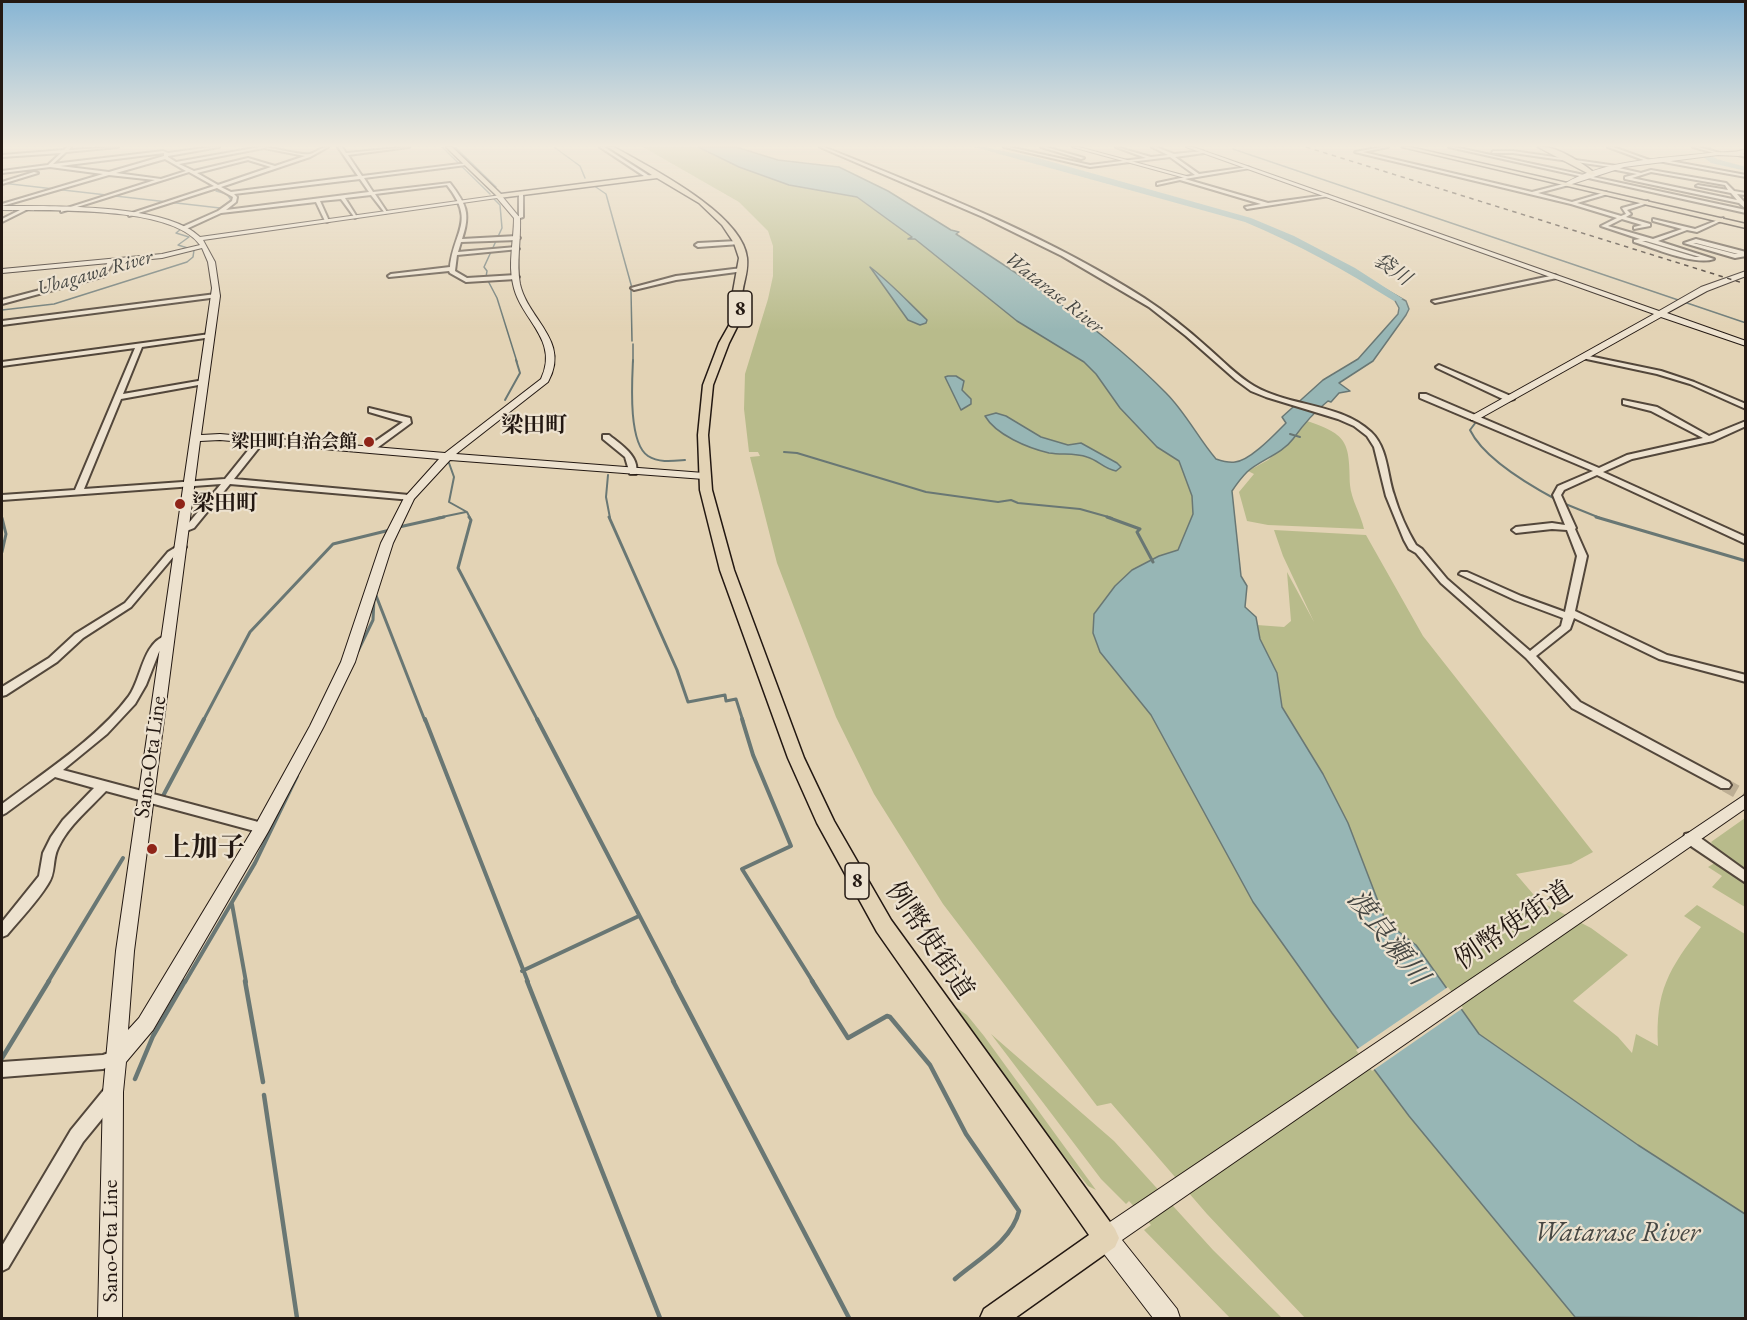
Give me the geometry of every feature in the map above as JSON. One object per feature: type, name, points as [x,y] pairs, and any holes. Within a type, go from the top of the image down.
[{"type":"main road","name":"8","points":[[704,476],[703,435],[708,385],[724,343],[740,317],[741,310],[736,297],[742,270],[738,243],[715,213],[708,209]]},
{"type":"main road","points":[[1675,209],[1746,225]]},
{"type":"main road","name":"例幣使街道","points":[[704,476],[727,570],[753,646],[796,758],[826,823],[884,926],[1106,1238]]},
{"type":"main road","points":[[993,1318],[1053,1278],[1106,1238]]},
{"type":"street","points":[[23,209],[131,215],[160,220],[183,228],[197,246]]},
{"type":"street","points":[[2,221],[26,209]]},
{"type":"street","points":[[63,211],[71,209]]},
{"type":"street","points":[[131,215],[151,209]]},
{"type":"street","points":[[183,228],[225,209]]},
{"type":"street","points":[[220,212],[245,209]]},
{"type":"street","points":[[321,209],[327,221]]},
{"type":"street","points":[[350,209],[355,217]]},
{"type":"street","points":[[383,209],[385,212]]},
{"type":"street","points":[[2,271],[168,255],[197,246],[327,221],[409,209]]},
{"type":"street","points":[[451,269],[467,216],[465,209]]},
{"type":"street","points":[[2,1070],[103,1062],[117,1057],[146,1024],[262,828],[348,662],[387,543],[409,498],[426,477],[448,456],[537,387],[550,371],[551,360],[547,340],[520,296],[516,277],[517,218],[509,209]]},
{"type":"street","points":[[517,218],[521,217],[521,209]]},
{"type":"street","points":[[969,209],[1068,256],[1160,312],[1246,385],[1265,394],[1354,424],[1371,436],[1378,447],[1399,520],[1412,548],[1419,551],[1438,575],[1470,606],[1530,656],[1576,705],[1725,785]]},
{"type":"street","points":[[1362,209],[1746,344]]},
{"type":"street","points":[[1590,209],[1648,225],[1636,230],[1660,238]]},
{"type":"street","points":[[1625,209],[1629,214],[1604,226],[1711,259],[1695,260],[1636,241]]},
{"type":"street","points":[[1655,220],[1698,231],[1720,219]]},
{"type":"street","points":[[1653,241],[1686,229]]},
{"type":"street","points":[[459,241],[517,238]]},
{"type":"street","points":[[1646,239],[1626,244],[1656,253]]},
{"type":"street","points":[[1696,241],[1745,254],[1735,256],[1687,243],[1696,241]]},
{"type":"street","points":[[698,245],[738,243]]},
{"type":"street","name":"Sano-Ota Line","points":[[110,1318],[113,1092],[126,951],[167,638],[216,296],[214,269],[197,246]]},
{"type":"street","points":[[455,254],[516,249]]},
{"type":"street","points":[[2,302],[103,275],[111,261]]},
{"type":"street","points":[[451,269],[461,279],[516,277]]},
{"type":"street","points":[[391,276],[451,269]]},
{"type":"street","points":[[634,288],[676,278],[742,270]]},
{"type":"street","points":[[1474,418],[1704,289],[1746,273]]},
{"type":"street","points":[[1435,301],[1555,277]]},
{"type":"street","points":[[2,323],[216,296]]},
{"type":"street","points":[[2,364],[210,336]]},
{"type":"street","points":[[78,492],[139,346]]},
{"type":"street","points":[[1584,357],[1659,372],[1692,383],[1746,407]]},
{"type":"street","points":[[1439,367],[1510,399]]},
{"type":"street","points":[[118,397],[204,382]]},
{"type":"street","points":[[1423,396],[1599,471],[1746,541]]},
{"type":"street","points":[[1626,402],[1654,409],[1710,439]]},
{"type":"street","points":[[370,449],[407,420],[372,410]]},
{"type":"street","points":[[1530,656],[1566,627],[1582,556],[1557,495],[1561,488],[1637,455],[1710,439],[1746,423]]},
{"type":"street","points":[[606,437],[630,459],[633,472]]},
{"type":"street","points":[[195,438],[261,440],[704,476]]},
{"type":"street","points":[[184,529],[191,526],[261,440]]},
{"type":"street","points":[[2,498],[228,481],[409,498]]},
{"type":"street","points":[[1516,530],[1552,526],[1572,528]]},
{"type":"street","points":[[2,692],[53,660],[79,636],[128,605],[171,554],[181,547]]},
{"type":"street","points":[[1464,574],[1518,598],[1570,615],[1663,657],[1746,679]]},
{"type":"street","points":[[2,810],[53,772],[131,701],[156,648],[167,638]]},
{"type":"street","points":[[53,772],[262,828]]},
{"type":"street","points":[[2,931],[44,880],[48,873],[48,855],[56,838],[103,786]]},
{"type":"street","name":"例幣使街道","points":[[1106,1238],[1746,800]]},
{"type":"street","points":[[1688,839],[1746,878]]},
{"type":"street","points":[[2,1262],[77,1136],[113,1092]]},
{"type":"street","points":[[1106,1238],[1168,1318]]},
{"type":"green space","points":[[746,209],[873,209],[912,237],[910,239],[915,238],[1017,321],[1084,362],[1096,374],[1120,408],[1157,447],[1179,461],[1192,496],[1193,514],[1178,550],[1159,556],[1115,586],[1094,614],[1093,633],[1100,652],[1151,715],[1253,902],[1332,1013],[1409,1116],[1577,1318],[1305,1318],[1207,1214],[1111,1103],[1097,1106],[943,904],[874,794],[836,717],[777,563],[750,457],[760,456],[758,452],[749,452],[744,409],[745,374],[773,276],[773,246],[768,231]]},
{"type":"green space","points":[[1307,421],[1331,431],[1344,442],[1349,459],[1351,490],[1364,529],[1268,525],[1247,521],[1239,492],[1254,474],[1248,471],[1268,460],[1294,438],[1295,432]]},
{"type":"green space","points":[[1274,530],[1366,535],[1423,636],[1593,852],[1571,864],[1516,874],[1539,901],[1591,928],[1628,955],[1573,1001],[1618,1037],[1632,1053],[1636,1034],[1658,1046],[1659,1010],[1666,982],[1680,956],[1701,927],[1684,916],[1697,905],[1745,934],[1745,1214],[1638,1145],[1479,1034],[1416,945],[1386,922],[1348,823],[1323,774],[1282,707],[1277,673],[1260,639],[1257,625],[1284,627],[1291,621],[1287,572],[1314,622],[1283,556]]},
{"type":"green space","points":[[1745,818],[1745,873],[1719,853],[1711,842]]},
{"type":"green space","points":[[1718,861],[1745,882],[1745,907],[1712,887],[1722,876],[1708,867]]},
{"type":"green space","points":[[947,1001],[967,1015],[984,1036],[1096,1190],[1088,1186],[1004,1081]]},
{"type":"green space","points":[[991,1034],[1114,1141],[1213,1250],[1282,1318],[1230,1318],[1144,1230],[1151,1225],[1129,1201],[1126,1204],[1101,1179]]},
{"type":"water","name":"Watarase River","points":[[873,209],[916,209],[951,230],[959,232],[956,234],[1039,288],[1092,327],[1142,370],[1173,401],[1216,459],[1225,462],[1248,457],[1262,446],[1286,423],[1282,417],[1323,380],[1358,359],[1398,314],[1399,308],[1394,299],[1378,285],[1406,301],[1409,309],[1406,315],[1373,361],[1339,383],[1350,391],[1339,393],[1331,402],[1328,401],[1323,405],[1288,444],[1247,472],[1232,491],[1241,576],[1247,586],[1245,607],[1256,617],[1260,639],[1277,673],[1282,707],[1323,774],[1348,823],[1386,922],[1416,945],[1479,1034],[1638,1145],[1745,1214],[1745,1318],[1575,1317],[1409,1116],[1253,902],[1151,715],[1100,652],[1093,633],[1094,614],[1115,586],[1132,570],[1159,556],[1178,550],[1193,514],[1192,496],[1179,461],[1157,447],[1120,408],[1096,374],[1084,362],[1017,321],[915,239],[908,239],[912,237]]},
{"type":"water","points":[[870,267],[927,320],[926,323],[920,325],[908,320]]},
{"type":"water","points":[[956,376],[964,381],[962,390],[971,399],[971,404],[961,410],[945,377]]},
{"type":"water","points":[[996,413],[1006,416],[1041,437],[1068,445],[1081,443],[1121,467],[1116,471],[1087,457],[1049,453],[1022,444],[997,429],[985,416]]},
{"type":"pier","points":[[1448,987],[1463,1008],[1372,1071],[1356,1050]]},
{"type":"waterway","name":"Ubagawa River","points":[[214,213],[220,209]]},
{"type":"waterway","points":[[500,209],[502,228],[484,267],[487,271],[486,277],[497,298],[517,362]]},
{"type":"waterway","points":[[610,209],[632,288]]},
{"type":"waterway","name":"袋川","points":[[1208,209],[1248,220],[1291,238],[1352,270],[1398,299]]},
{"type":"waterway","points":[[1409,209],[1746,323]]},
{"type":"waterway","name":"Ubagawa River","points":[[2,310],[54,304],[187,262],[193,257],[194,250],[178,245],[189,237],[176,233],[181,229]]},
{"type":"waterway","points":[[631,290],[632,341]]},
{"type":"waterway","points":[[633,344],[633,360]]},
{"type":"waterway","points":[[505,400],[520,373],[516,360]]},
{"type":"waterway","points":[[633,360],[634,426],[642,449],[648,456],[657,460],[685,460]]},
{"type":"waterway","points":[[1476,422],[1470,430],[1496,461],[1557,500]]},
{"type":"waterway","points":[[1290,434],[1300,437]]},
{"type":"waterway","points":[[784,452],[797,453],[926,492],[998,502],[1011,500],[1018,503],[1080,509],[1112,518]]},
{"type":"waterway","points":[[449,463],[454,477],[449,502],[467,512],[470,518]]},
{"type":"waterway","points":[[608,475],[606,497],[610,518]]},
{"type":"waterway","points":[[1563,503],[1600,518]]},
{"type":"waterway","points":[[437,518],[466,512]]},
{"type":"waterway","points":[[399,527],[444,517]]},
{"type":"waterway","points":[[469,517],[471,520],[458,568],[538,721]]},
{"type":"waterway","points":[[609,517],[677,670],[688,702],[725,695],[726,701],[736,699],[743,721]]},
{"type":"waterway","points":[[1107,517],[1140,529],[1137,532],[1153,562]]},
{"type":"waterway","points":[[1596,517],[1746,561]]},
{"type":"waterway","name":"Ubagawa River","points":[[2,518],[6,534],[2,552]]},
{"type":"waterway","points":[[203,721],[250,632],[333,544],[390,530]]},
{"type":"waterway","points":[[375,593],[425,721]]},
{"type":"waterway","points":[[358,651],[373,620],[374,599]]},
{"type":"waterway","points":[[163,796],[204,719]]},
{"type":"waterway","points":[[425,719],[523,970]]},
{"type":"waterway","points":[[537,719],[674,982]]},
{"type":"waterway","points":[[742,719],[753,755],[791,846],[742,869],[813,982]]},
{"type":"waterway","points":[[185,982],[255,863],[297,776]]},
{"type":"waterway","points":[[48,982],[123,858]]},
{"type":"waterway","points":[[232,904],[246,982]]},
{"type":"waterway","points":[[523,970],[639,916]]},
{"type":"waterway","points":[[523,970],[528,982]]},
{"type":"waterway","points":[[2,1058],[49,981]]},
{"type":"waterway","points":[[135,1079],[153,1036],[185,981]]},
{"type":"waterway","points":[[245,981],[263,1082]]},
{"type":"waterway","points":[[527,981],[660,1318]]},
{"type":"waterway","points":[[673,981],[849,1318]]},
{"type":"waterway","points":[[812,981],[848,1038],[887,1016],[890,1017],[930,1065],[966,1134],[1019,1211],[1015,1222],[1001,1241],[955,1279]]},
{"type":"waterway","points":[[264,1095],[297,1318]]},
{"type":"tunnel","points":[[1725,785],[1746,797]]},
{"type":"railway","points":[[1504,209],[1746,284]]},
{"type":"place","name":"梁田町自治会館","points":[[369,442]]},
{"type":"place","name":"梁田町","points":[[180,504]]},
{"type":"place","name":"上加子","points":[[152,849]]},
{"type":"district","name":"梁田町","points":[[534,426]]},
{"type":"water label","name":"渡良瀬川","points":[[1387,938]]}]
